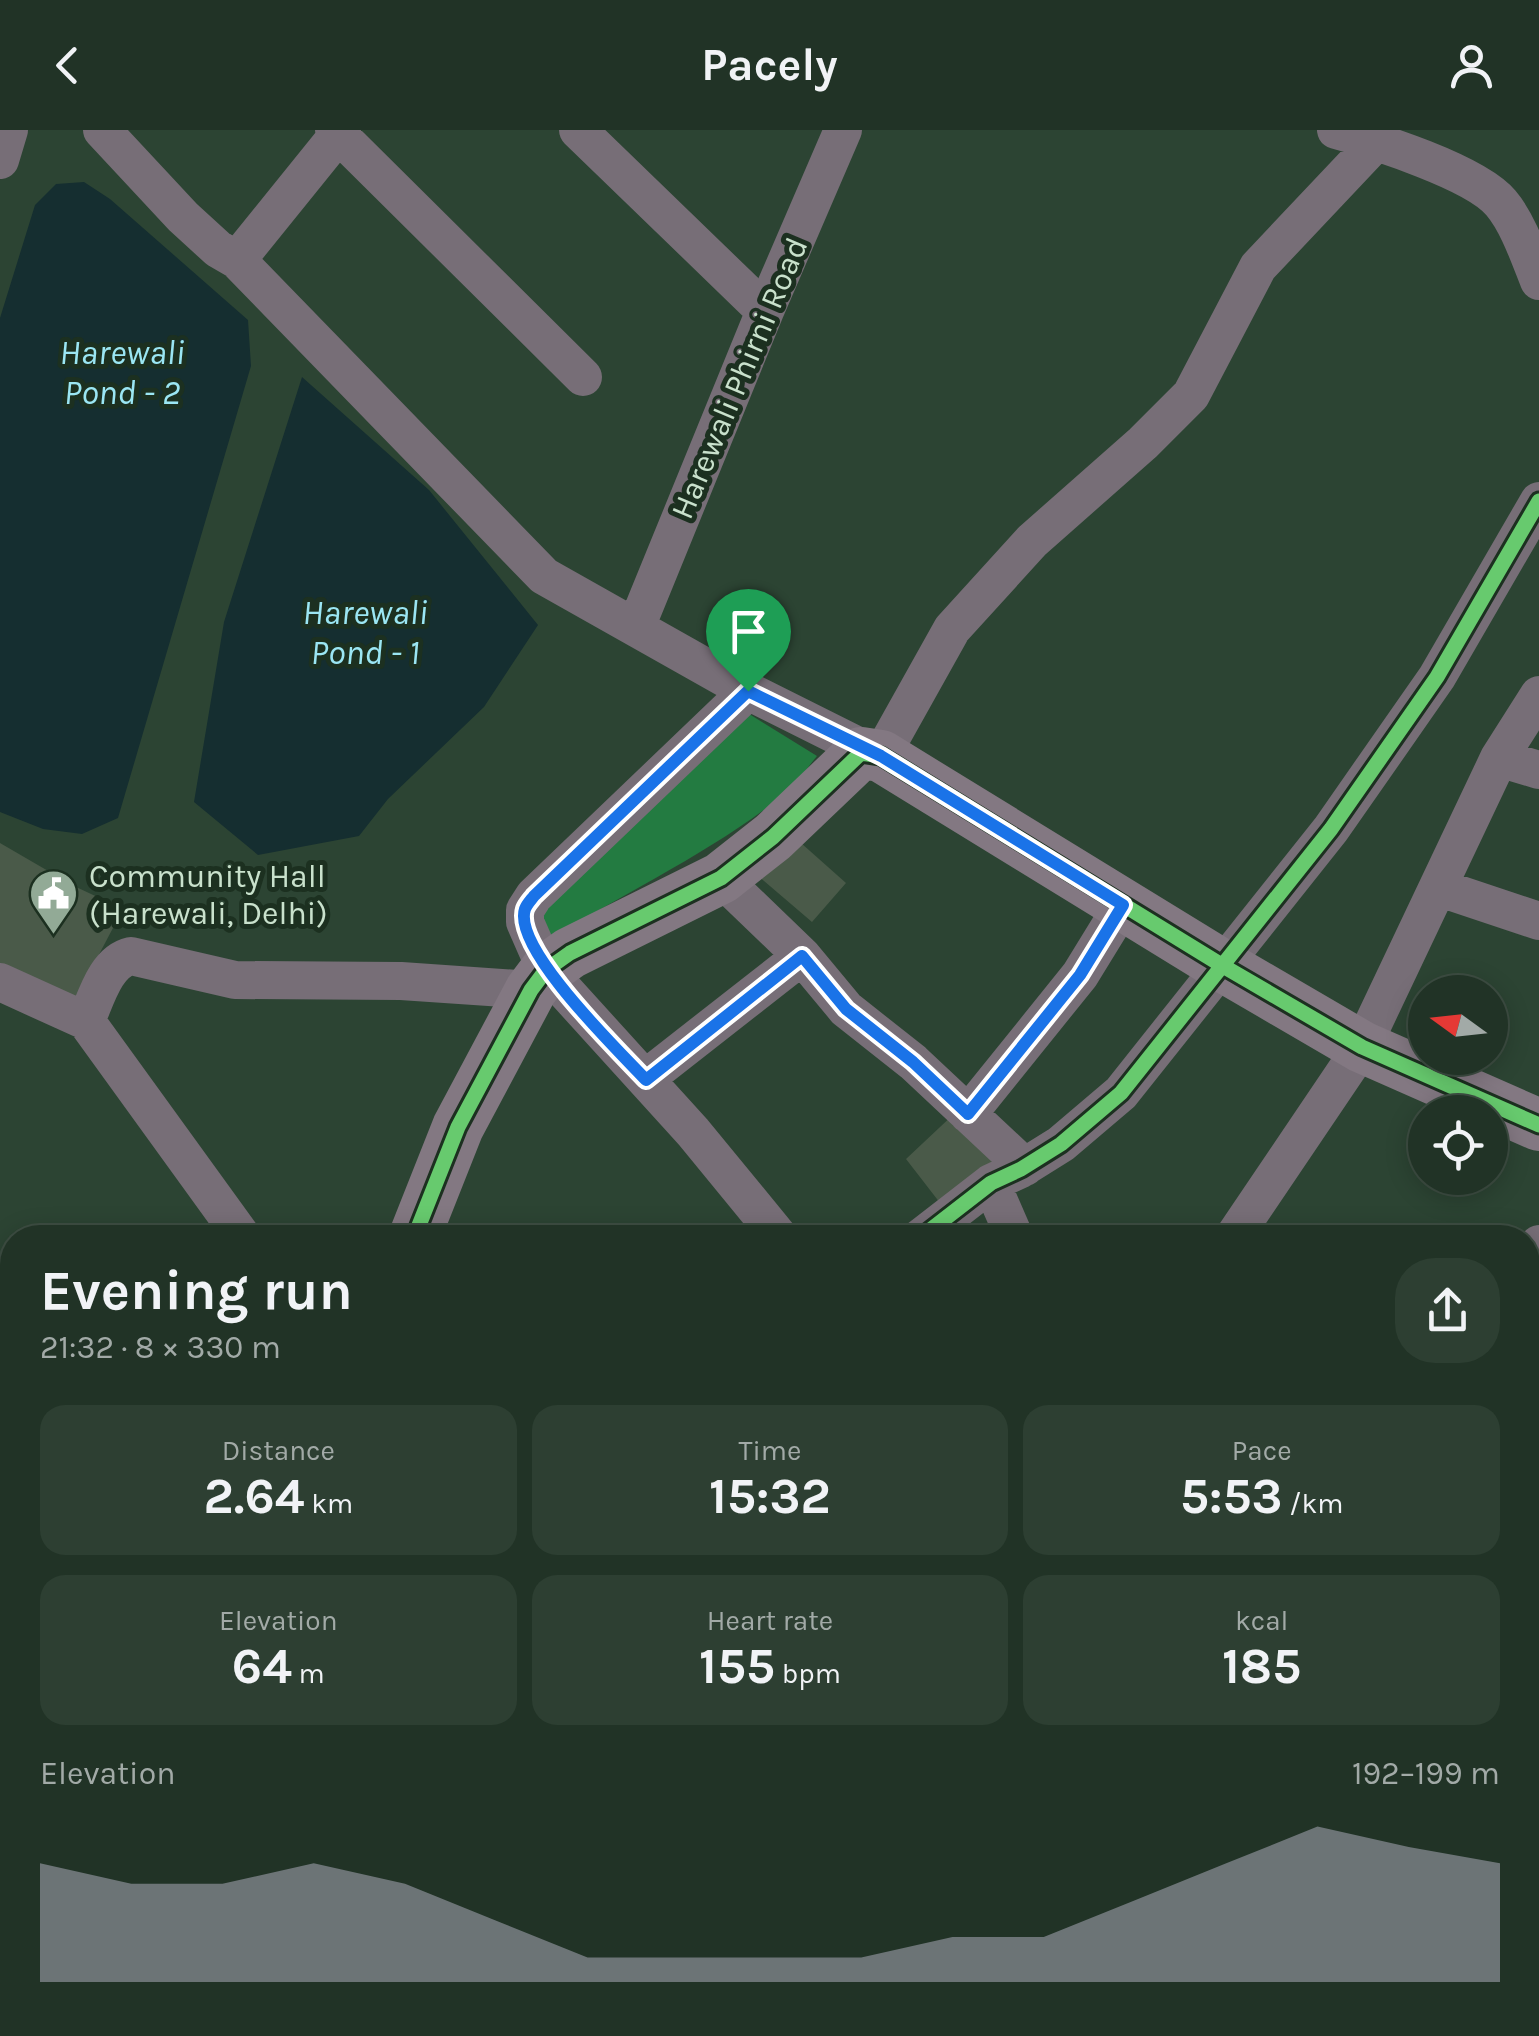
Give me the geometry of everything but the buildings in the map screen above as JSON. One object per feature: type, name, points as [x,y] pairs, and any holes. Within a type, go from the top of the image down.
[{"type":"street","points":[[0,160],[9,130]]},
{"type":"street","points":[[102,130],[183,217],[218,249],[237,260],[544,576],[748,691],[871,754],[1362,1047],[1539,1125]]},
{"type":"street","points":[[578,130],[764,311]]},
{"type":"street","name":"Harewali Phirni Road","points":[[636,627],[764,311],[843,130]]},
{"type":"street","points":[[1336,130],[1403,150],[1493,194],[1504,207],[1539,281]]},
{"type":"street","points":[[237,260],[338,131],[584,377]]},
{"type":"street","points":[[419,1225],[458,1127],[538,980],[570,953],[721,878],[871,754],[952,629],[1032,541],[1191,395],[1258,267],[1377,141]]},
{"type":"street","points":[[938,1225],[1060,1144],[1121,1093],[1331,829],[1437,677],[1539,501]]},
{"type":"street","points":[[748,691],[534,896],[525,910],[525,922],[538,980],[646,1080],[769,1225]]},
{"type":"street","points":[[1242,1225],[1362,1047],[1499,758],[1539,695]]},
{"type":"street","points":[[1499,758],[1539,770]]},
{"type":"street","points":[[721,878],[802,956],[846,1009],[913,1062],[968,1114],[1008,1175],[1014,1225]]},
{"type":"street","points":[[1440,888],[1539,921]]},
{"type":"street","points":[[968,1114],[1080,975],[1123,905]]},
{"type":"street","points":[[86,1021],[110,970],[120,959],[131,956],[236,980],[538,980]]},
{"type":"street","points":[[646,1080],[802,956]]},
{"type":"street","points":[[0,982],[86,1021],[235,1225]]},
{"type":"green space","points":[[738,707],[817,756],[791,788],[759,813],[701,852],[549,940],[537,922],[562,886]]},
{"type":"water","name":"Harewali Pond - 2","points":[[84,182],[110,199],[248,320],[251,366],[118,818],[82,834],[43,829],[0,812],[0,318],[35,205],[56,184]]},
{"type":"water","name":"Harewali Pond - 1","points":[[302,377],[429,490],[538,625],[484,707],[388,799],[359,836],[258,855],[194,802],[224,622]]},
{"type":"cycle path","points":[[937,1225],[991,1183],[1061,1144],[1121,1093],[1331,829],[1437,677],[1539,501]]},
{"type":"cycle path","points":[[419,1225],[458,1127],[531,990],[546,970],[570,953],[721,878],[773,837],[861,753],[881,756],[1362,1047],[1539,1125]]},
{"type":"place","name":"Community Hall (Harewali, Delhi)","points":[[54,936]]},
{"type":"route","points":[[748,691],[881,756],[1123,905],[1080,975],[968,1114],[913,1062],[846,1009],[802,956],[646,1080],[546,970],[525,922],[525,910],[534,896],[748,691]]}]
